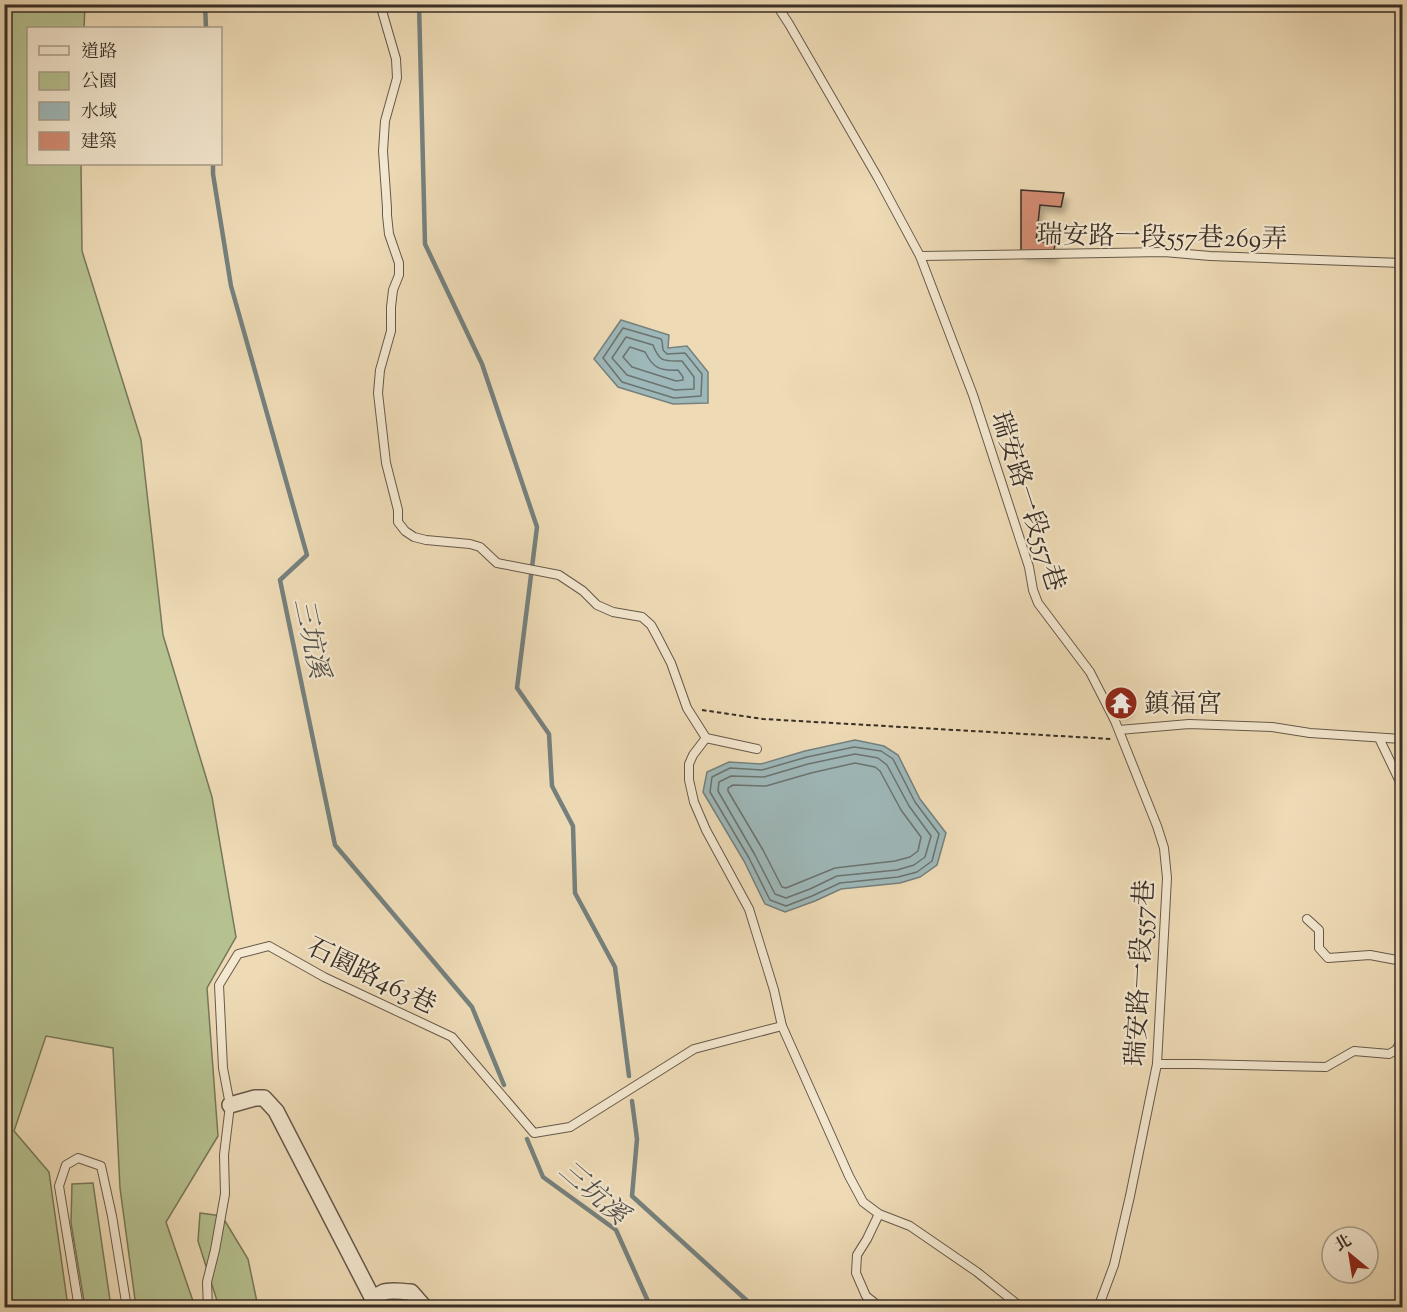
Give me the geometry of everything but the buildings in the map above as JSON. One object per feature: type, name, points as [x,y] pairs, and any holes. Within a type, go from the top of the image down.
[{"type":"street","points":[[230,1105],[255,1098],[264,1098],[276,1111],[370,1303],[385,1291],[411,1292],[425,1308]]},
{"type":"lane","points":[[380,4],[396,59],[397,78],[385,121],[383,151],[389,234],[399,262],[399,275],[393,290],[391,331],[380,370],[378,393],[386,463],[398,510],[398,522],[414,537],[470,543],[480,547],[497,563],[559,575],[583,591],[597,605],[613,612],[642,617],[651,625],[657,636],[671,663],[687,708],[706,738],[757,749]]},
{"type":"lane","name":"瑞安路一段557巷","points":[[776,4],[878,178],[920,256],[973,395],[1029,567],[1038,603],[1090,672],[1119,730],[1164,848],[1167,878],[1157,1064],[1114,1265],[1098,1308]]},
{"type":"lane","name":"瑞安路一段557巷269弄","points":[[920,256],[1164,252],[1210,256],[1402,263]]},
{"type":"lane","points":[[1119,730],[1189,724],[1272,727],[1310,733],[1402,739]]},
{"type":"lane","points":[[706,738],[689,764],[689,780],[694,802],[706,830],[749,909],[774,990],[782,1026],[849,1176],[863,1202],[879,1214],[910,1226],[977,1272],[1022,1308]]},
{"type":"lane","points":[[1379,738],[1402,786]]},
{"type":"lane","points":[[1307,919],[1319,930],[1319,948],[1328,958],[1370,955],[1402,961]]},
{"type":"lane","name":"石園路463巷","points":[[208,1308],[207,1282],[225,1194],[224,1155],[230,1105],[223,1068],[219,985],[238,954],[268,946],[324,977],[452,1037],[534,1133],[570,1127],[694,1049],[782,1026]]},
{"type":"lane","points":[[1157,1064],[1326,1067],[1354,1051],[1389,1054],[1396,1050],[1401,1042],[1402,1010]]},
{"type":"lane","points":[[79,1308],[59,1186],[66,1165],[78,1158],[101,1166],[112,1216],[127,1308]]},
{"type":"lane","points":[[879,1214],[857,1255],[856,1273],[866,1296],[881,1308]]},
{"type":"path","points":[[687,708],[763,719],[1123,740]]},
{"type":"green space","points":[[5,4],[85,5],[84,27],[27,27],[27,165],[81,165],[82,251],[141,440],[163,635],[212,797],[236,937],[207,988],[218,1136],[166,1222],[195,1307],[136,1307],[120,1188],[113,1048],[46,1036],[14,1131],[49,1172],[68,1307],[5,1307]]},
{"type":"green space","points":[[93,1183],[111,1307],[85,1307],[71,1223],[72,1184]]},
{"type":"green space","points":[[200,1213],[222,1216],[248,1259],[258,1307],[219,1307],[198,1241]]},
{"type":"water","points":[[621,320],[669,335],[668,348],[687,346],[708,372],[708,403],[673,404],[618,387],[594,359]]},
{"type":"water","points":[[855,740],[884,746],[898,755],[920,799],[946,833],[937,865],[920,877],[900,883],[841,889],[785,912],[765,904],[744,861],[703,792],[707,772],[729,762],[761,764]]},
{"type":"waterway","name":"三坑溪","points":[[205,4],[206,27]]},
{"type":"waterway","points":[[419,4],[425,244],[482,364],[537,527],[517,688],[549,734],[552,786],[573,826],[575,893],[615,967],[629,1076]]},
{"type":"waterway","name":"三坑溪","points":[[213,165],[231,286],[307,555],[280,580],[335,845],[472,1007],[504,1085]]},
{"type":"waterway","points":[[632,1101],[637,1139],[632,1196],[755,1308]]},
{"type":"waterway","name":"三坑溪","points":[[527,1139],[543,1177],[616,1230],[651,1308]]},
{"type":"place","name":"鎮福宮","points":[[1121,703]]}]
